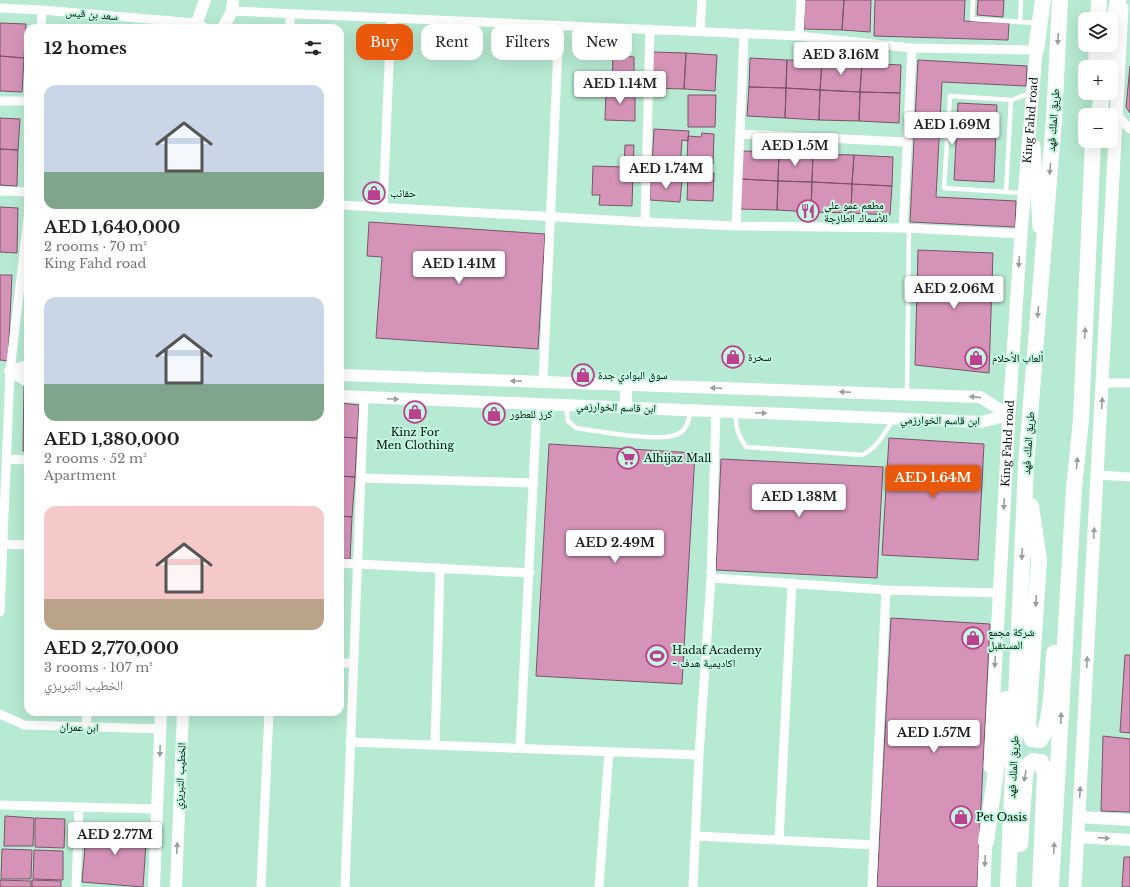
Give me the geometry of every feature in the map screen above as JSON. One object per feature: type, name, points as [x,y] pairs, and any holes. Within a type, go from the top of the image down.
[{"type":"highway","points":[[1036,50],[1043,0]]},
{"type":"highway","name":"طريق الملك فهد","points":[[1008,887],[1026,465],[1054,119],[1060,0]]},
{"type":"highway","points":[[1098,12],[1099,0]]},
{"type":"highway","points":[[1116,12],[1118,0]]},
{"type":"highway","points":[[1026,465],[1039,560],[1028,725],[1032,739],[1040,740],[1044,735],[1049,711],[1059,601],[1074,488],[1081,420],[1094,148]]},
{"type":"highway","points":[[1051,887],[1074,488]]},
{"type":"highway","points":[[986,842],[1020,607]]},
{"type":"highway","points":[[1017,887],[1025,776],[1027,767],[1034,761],[1040,762],[1045,773],[1040,887]]},
{"type":"main road","name":"King Fahd road","points":[[984,887],[1009,415],[1024,193],[1036,50],[1038,0]]},
{"type":"main road","points":[[1117,108],[1122,0]]},
{"type":"main road","points":[[1031,107],[1038,196],[1041,279]]},
{"type":"main road","points":[[1075,887],[1115,148]]},
{"type":"street","points":[[199,24],[205,0]]},
{"type":"street","points":[[700,32],[702,0]]},
{"type":"street","points":[[799,36],[801,0]]},
{"type":"street","points":[[225,24],[232,6],[290,14],[517,24]]},
{"type":"street","name":"سعد بن قيس","points":[[0,8],[42,10],[179,24]]},
{"type":"street","points":[[41,24],[42,10]]},
{"type":"street","points":[[290,14],[290,24]]},
{"type":"street","points":[[383,208],[391,18]]},
{"type":"street","points":[[564,26],[799,36],[912,48],[1036,50]]},
{"type":"street","points":[[645,222],[650,29]]},
{"type":"street","points":[[736,226],[744,33]]},
{"type":"street","points":[[906,228],[906,142],[912,48]]},
{"type":"street","points":[[543,382],[558,60]]},
{"type":"street","points":[[0,101],[24,101]]},
{"type":"street","points":[[1118,116],[1130,130]]},
{"type":"street","points":[[740,134],[906,142]]},
{"type":"street","points":[[0,191],[24,192]]},
{"type":"street","points":[[344,205],[551,218],[736,226],[906,228],[1021,234]]},
{"type":"street","points":[[0,612],[1,544],[6,459],[5,370],[24,244]]},
{"type":"street","points":[[5,370],[24,367]]},
{"type":"street","points":[[5,370],[24,379]]},
{"type":"street","name":"ابن قاسم الخوارزمي","points":[[344,375],[980,397],[1009,415]]},
{"type":"street","points":[[1103,382],[1130,383]]},
{"type":"street","points":[[626,384],[626,408]]},
{"type":"street","name":"ابن قاسم الخوارزمي","points":[[344,396],[981,422],[1009,415]]},
{"type":"street","points":[[345,887],[364,397]]},
{"type":"street","points":[[520,748],[530,573],[537,404]]},
{"type":"street","points":[[693,887],[699,755],[711,578],[716,412]]},
{"type":"street","points":[[6,459],[24,460]]},
{"type":"street","points":[[1098,475],[1130,477]]},
{"type":"street","points":[[361,478],[534,483]]},
{"type":"street","points":[[1,544],[24,546]]},
{"type":"street","points":[[344,563],[530,573]]},
{"type":"street","points":[[435,745],[440,568]]},
{"type":"street","points":[[711,578],[886,590],[999,593]]},
{"type":"street","points":[[779,840],[792,583]]},
{"type":"street","points":[[872,887],[886,590]]},
{"type":"street","points":[[344,663],[353,663]]},
{"type":"street","name":"ابن عمران","points":[[0,714],[24,725],[161,729]]},
{"type":"street","points":[[86,727],[87,716]]},
{"type":"street","name":"الخطيب التبريزي","points":[[154,887],[162,716]]},
{"type":"street","name":"الخطيب التبريزي","points":[[176,887],[183,716]]},
{"type":"street","points":[[261,887],[269,716]]},
{"type":"street","points":[[350,742],[699,755]]},
{"type":"street","points":[[599,887],[609,752]]},
{"type":"street","points":[[0,805],[157,810]]},
{"type":"street","points":[[76,887],[79,807]]},
{"type":"street","points":[[1079,817],[1130,820]]},
{"type":"street","points":[[695,836],[874,845]]},
{"type":"street","points":[[1078,837],[1130,840]]},
{"type":"lane","points":[[973,0],[972,19],[1037,23]]},
{"type":"lane","points":[[1020,22],[1021,0]]},
{"type":"lane","points":[[1024,193],[944,188],[950,96],[1011,100],[1033,92]]},
{"type":"lane","points":[[1006,192],[1011,100]]},
{"type":"lane","points":[[906,228],[907,394]]},
{"type":"lane","points":[[566,405],[568,421],[576,428],[661,438],[678,434],[685,429],[691,410]]},
{"type":"lane","points":[[736,412],[735,423],[737,434],[746,447],[862,455],[871,451],[880,441],[894,419]]},
{"type":"building","points":[[805,0],[844,0],[842,30],[804,29]]},
{"type":"building","points":[[844,0],[871,0],[870,32],[842,30]]},
{"type":"building","points":[[875,0],[965,0],[964,21],[1009,23],[1008,40],[874,36]]},
{"type":"building","points":[[978,0],[1004,0],[1003,17],[977,15]]},
{"type":"building","points":[[0,23],[26,24],[24,24],[24,58],[0,56]]},
{"type":"building","points":[[653,52],[686,53],[684,89],[651,88]]},
{"type":"building","points":[[686,53],[717,55],[715,91],[684,89]]},
{"type":"building","points":[[0,56],[24,58],[22,92],[0,91]]},
{"type":"building","points":[[632,57],[634,57],[634,79],[612,78],[613,60],[632,60]]},
{"type":"building","points":[[750,58],[787,60],[786,88],[749,87]]},
{"type":"building","points":[[787,60],[822,61],[820,90],[786,88]]},
{"type":"building","points":[[918,60],[1027,66],[1026,86],[942,82],[936,197],[1016,201],[1015,227],[910,222]]},
{"type":"building","points":[[822,61],[862,63],[860,92],[820,90]]},
{"type":"building","points":[[862,63],[901,65],[900,93],[860,92]]},
{"type":"building","points":[[1130,66],[1130,113],[1126,107]]},
{"type":"building","points":[[749,87],[786,88],[785,118],[747,116]]},
{"type":"building","points":[[786,88],[820,90],[819,120],[785,118]]},
{"type":"building","points":[[606,90],[635,90],[635,121],[605,120]]},
{"type":"building","points":[[820,90],[860,92],[859,121],[819,120]]},
{"type":"building","points":[[860,92],[900,93],[899,123],[859,121]]},
{"type":"building","points":[[688,95],[716,95],[715,127],[688,127]]},
{"type":"building","points":[[958,103],[997,105],[994,182],[954,180]]},
{"type":"building","points":[[0,118],[20,119],[18,150],[0,149]]},
{"type":"building","points":[[654,129],[689,131],[688,141],[682,140],[680,169],[652,167]]},
{"type":"building","points":[[702,133],[714,134],[713,164],[687,162],[688,136],[701,137]]},
{"type":"building","points":[[625,145],[634,145],[632,206],[599,205],[600,195],[592,195],[593,166],[624,167]]},
{"type":"building","points":[[0,149],[18,150],[17,186],[0,185]]},
{"type":"building","points":[[742,151],[779,152],[778,181],[741,179]]},
{"type":"building","points":[[779,152],[813,154],[812,182],[778,181]]},
{"type":"building","points":[[813,154],[854,155],[852,184],[812,182]]},
{"type":"building","points":[[854,155],[893,157],[892,186],[852,184]]},
{"type":"building","points":[[688,172],[714,173],[713,201],[687,200]]},
{"type":"building","points":[[651,178],[682,180],[680,202],[650,200]]},
{"type":"building","points":[[741,179],[778,181],[777,210],[739,209]]},
{"type":"building","points":[[778,181],[812,182],[811,212],[777,210]]},
{"type":"building","points":[[812,182],[852,184],[851,213],[811,212]]},
{"type":"building","points":[[852,184],[892,186],[890,215],[851,213]]},
{"type":"building","points":[[0,207],[18,208],[17,253],[0,252]]},
{"type":"building","points":[[369,222],[545,234],[538,349],[376,338],[382,257],[367,256]]},
{"type":"building","points":[[918,250],[993,253],[989,373],[915,365]]},
{"type":"building","points":[[0,275],[12,275],[8,361],[0,360]]},
{"type":"building","points":[[24,385],[24,451],[23,451]]},
{"type":"building","points":[[344,403],[359,405],[357,438],[344,437]]},
{"type":"building","points":[[344,437],[357,438],[355,477],[344,476]]},
{"type":"building","points":[[889,438],[984,444],[978,560],[882,555]]},
{"type":"building","points":[[549,444],[695,453],[682,684],[536,676]]},
{"type":"building","points":[[721,459],[883,467],[877,578],[716,570]]},
{"type":"building","points":[[344,476],[355,477],[352,517],[344,516]]},
{"type":"building","points":[[344,516],[352,517],[350,559],[344,558]]},
{"type":"building","points":[[891,618],[990,624],[977,887],[877,887]]},
{"type":"building","points":[[1125,655],[1130,655],[1130,733],[1120,732]]},
{"type":"building","points":[[1103,736],[1130,739],[1130,812],[1101,811]]},
{"type":"building","points":[[5,816],[34,818],[33,846],[4,846]]},
{"type":"building","points":[[35,818],[65,819],[64,848],[35,847]]},
{"type":"building","points":[[87,824],[147,829],[143,887],[82,882]]},
{"type":"building","points":[[2,849],[32,850],[31,879],[1,879]]},
{"type":"building","points":[[34,850],[63,851],[63,880],[33,879]]},
{"type":"building","points":[[1124,857],[1130,857],[1130,887],[1122,887]]},
{"type":"building","points":[[0,880],[31,881],[31,887],[0,887]]},
{"type":"building","points":[[32,880],[61,881],[61,887],[32,887]]},
{"type":"place","name":"حقائب","points":[[374,193]]},
{"type":"place","name":"مطعم عمو علي للأسماك الطازجة","points":[[808,211]]},
{"type":"place","name":"سخرة","points":[[733,357]]},
{"type":"place","name":"ألعاب الأحلام","points":[[976,358]]},
{"type":"place","name":"سوق البوادي جدة","points":[[583,375]]},
{"type":"place","name":"Kinz For Men Clothing","points":[[415,412]]},
{"type":"place","name":"كرز للعطور","points":[[494,414]]},
{"type":"place","name":"Alhijaz Mall","points":[[628,458]]},
{"type":"place","name":"شركة مجمع المستقبل","points":[[973,638]]},
{"type":"place","name":"Hadaf Academy - اكاديمية هدف","points":[[657,656]]},
{"type":"place","name":"Pet Oasis","points":[[961,817]]}]
